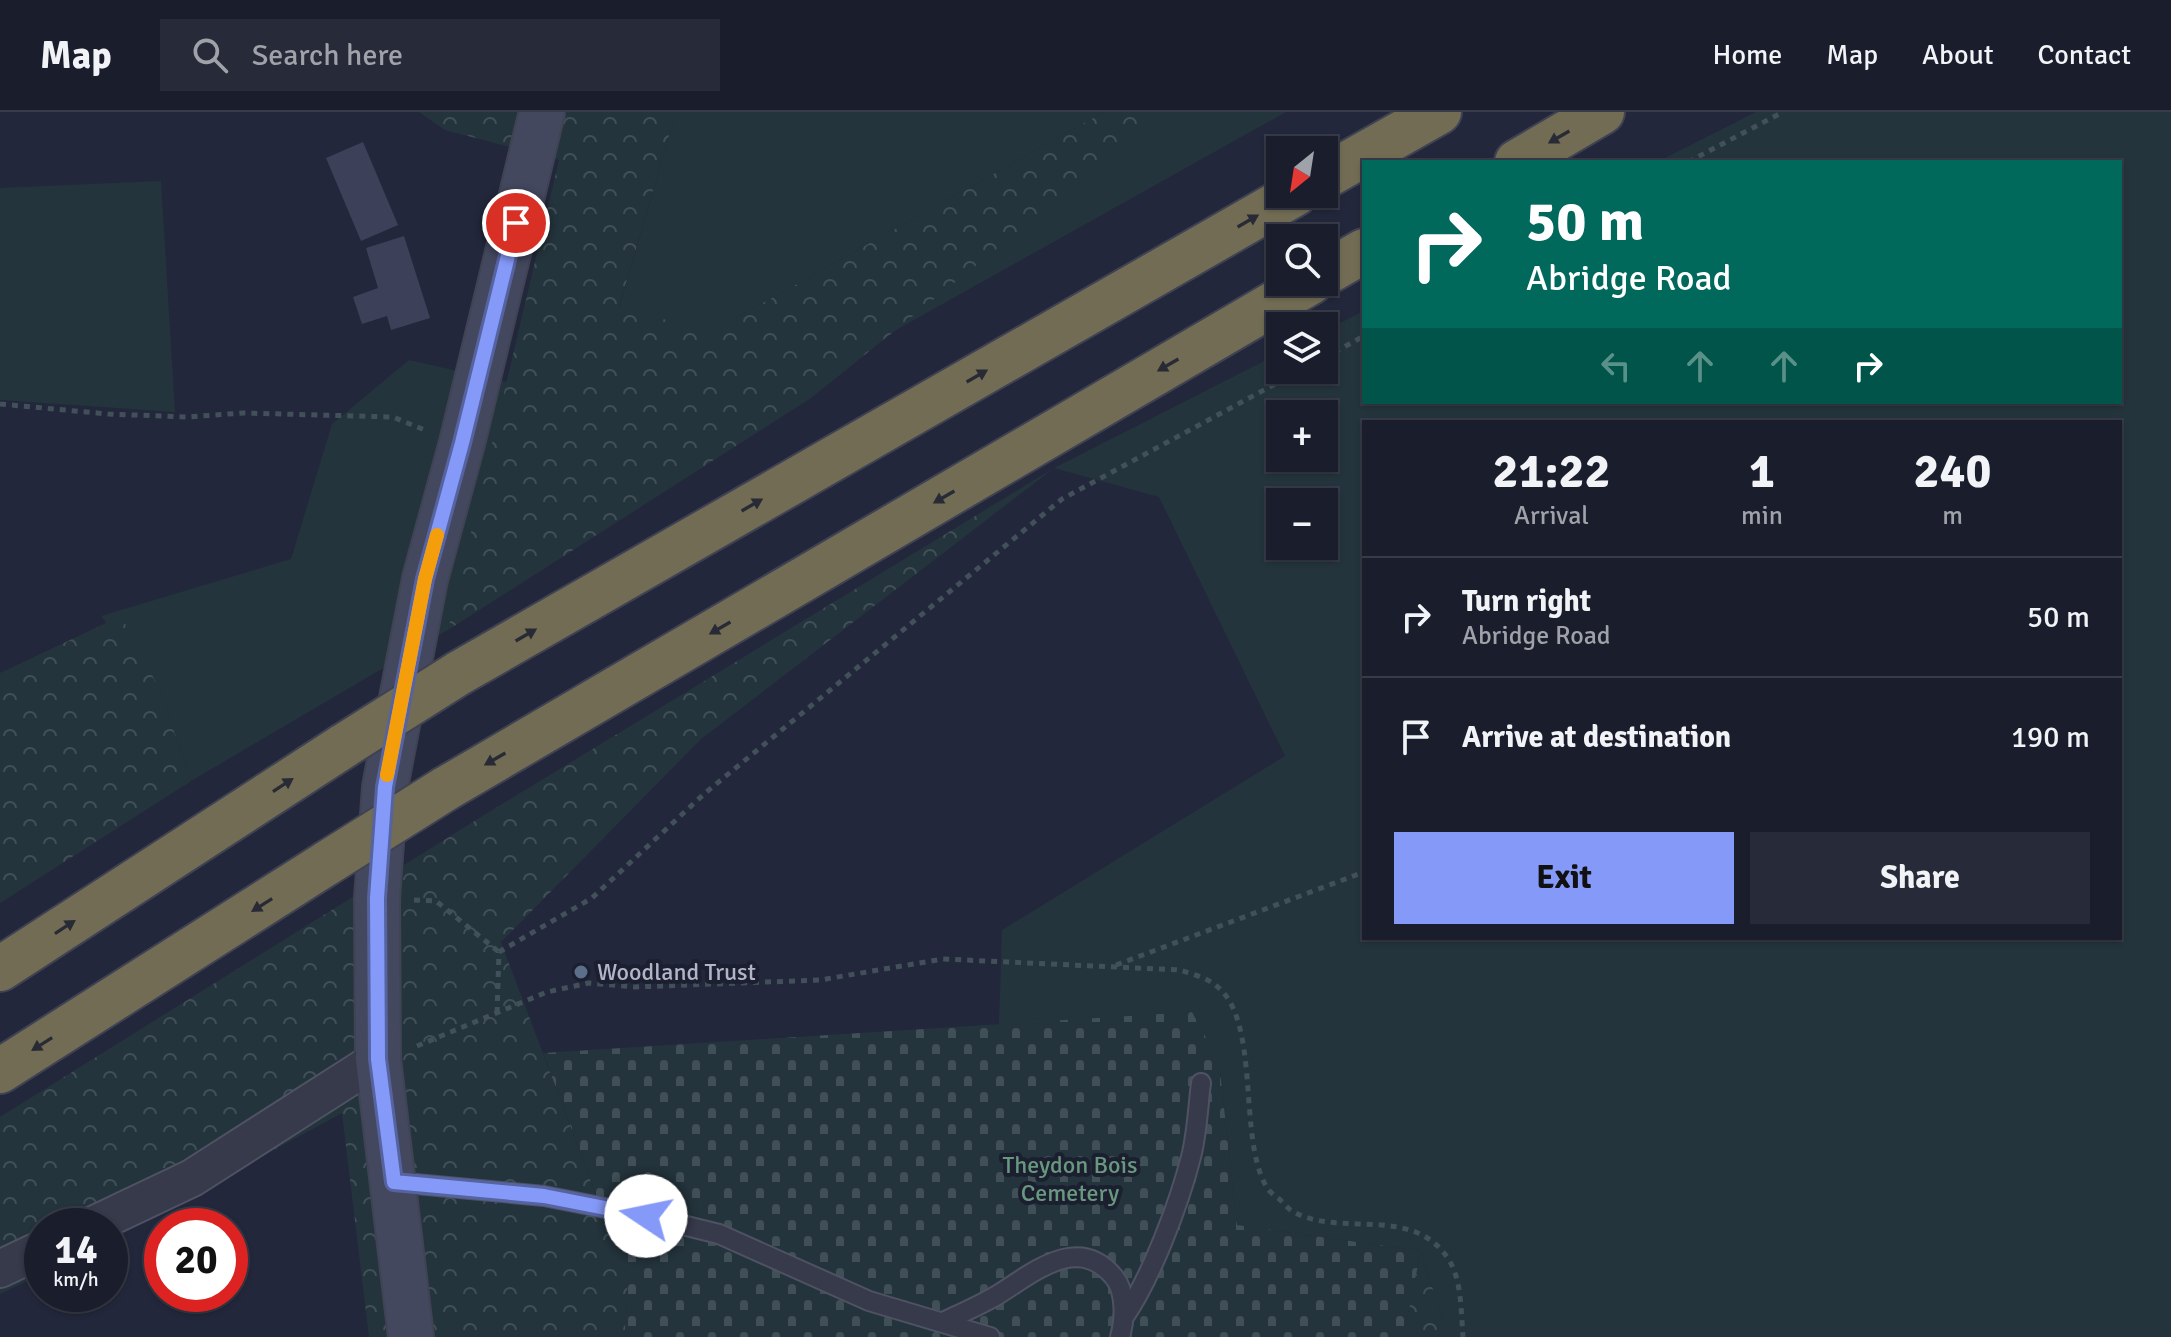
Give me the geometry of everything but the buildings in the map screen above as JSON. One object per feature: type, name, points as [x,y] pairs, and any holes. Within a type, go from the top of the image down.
[{"type":"highway","points":[[1338,169],[1439,112]]},
{"type":"highway","points":[[1520,160],[1602,112]]},
{"type":"highway","points":[[0,969],[459,673],[1271,208]]},
{"type":"highway","points":[[1338,266],[1362,252]]},
{"type":"highway","points":[[0,1071],[445,789],[1287,296]]},
{"type":"main road","points":[[411,1337],[378,1059],[377,898],[385,787],[425,579],[462,443],[542,112]]},
{"type":"street","points":[[128,1208],[192,1178],[378,1059]]},
{"type":"street","points":[[0,1269],[24,1258]]},
{"type":"lane","points":[[1124,1317],[1138,1298],[1191,1156],[1201,1083]]},
{"type":"lane","points":[[394,1182],[544,1196],[719,1234],[869,1301],[990,1337]]},
{"type":"lane","points":[[943,1322],[991,1298],[1039,1268],[1078,1256],[1093,1259],[1106,1267],[1118,1281],[1124,1317],[1120,1337]]},
{"type":"path","points":[[1692,160],[1783,112]]},
{"type":"path","points":[[1338,350],[1362,337]]},
{"type":"path","points":[[499,952],[592,898],[704,794],[1062,499],[1275,384]]},
{"type":"path","points":[[0,404],[155,416],[320,413],[393,417]]},
{"type":"path","points":[[1111,967],[1362,873]]},
{"type":"path","points":[[377,898],[436,901],[499,952]]},
{"type":"path","points":[[497,1013],[499,952]]},
{"type":"path","points":[[378,1059],[428,1043],[547,992],[589,983],[635,987],[820,980],[943,959],[1180,970],[1214,984],[1233,1005],[1242,1041],[1255,1157],[1266,1187],[1292,1211],[1324,1221],[1387,1224],[1424,1235],[1449,1260],[1460,1295],[1463,1337]]},
{"type":"green space","points":[[419,112],[676,112],[619,307],[711,332],[1104,112],[1167,112],[811,398],[448,630],[559,160],[445,130]]},
{"type":"green space","points":[[676,112],[1104,112],[711,332],[619,308]]},
{"type":"green space","points":[[1166,112],[1286,112],[889,334]]},
{"type":"green space","points":[[1756,112],[2171,112],[2171,1337],[1444,1337],[1444,1325],[1421,1251],[1237,1225],[1219,1062],[999,1024],[1002,930],[1285,756],[1159,497],[1054,468],[1266,360],[1266,384],[1338,384],[1338,324],[1362,312],[1362,404],[2122,404],[2122,160],[1661,160]]},
{"type":"green space","points":[[161,181],[175,412],[0,400],[0,188]]},
{"type":"green space","points":[[409,360],[511,383],[448,630],[191,781],[160,690],[101,616],[291,559],[332,424]]},
{"type":"green space","points":[[1054,468],[701,739],[501,942],[628,1280],[625,1337],[369,1337],[342,1113],[167,1208],[144,1208],[144,1221],[128,1229],[128,1208],[24,1208],[24,1283],[0,1294],[0,1117],[481,817]]},
{"type":"green space","points":[[121,616],[160,690],[191,781],[0,903],[0,673]]},
{"type":"green space","name":"Theydon Bois Cemetery","points":[[1192,1012],[1219,1062],[1237,1225],[1421,1251],[1403,1337],[625,1337],[628,1280],[543,1053]]},
{"type":"green space","points":[[1421,1251],[1444,1325],[1444,1337],[1403,1337]]},
{"type":"slow traffic","points":[[387,775],[425,579],[437,535]]},
{"type":"place","name":"Woodland Trust","points":[[581,972]]},
{"type":"route","points":[[516,223],[425,579],[385,787],[377,898],[378,1059],[394,1182],[544,1196],[646,1216]]}]
